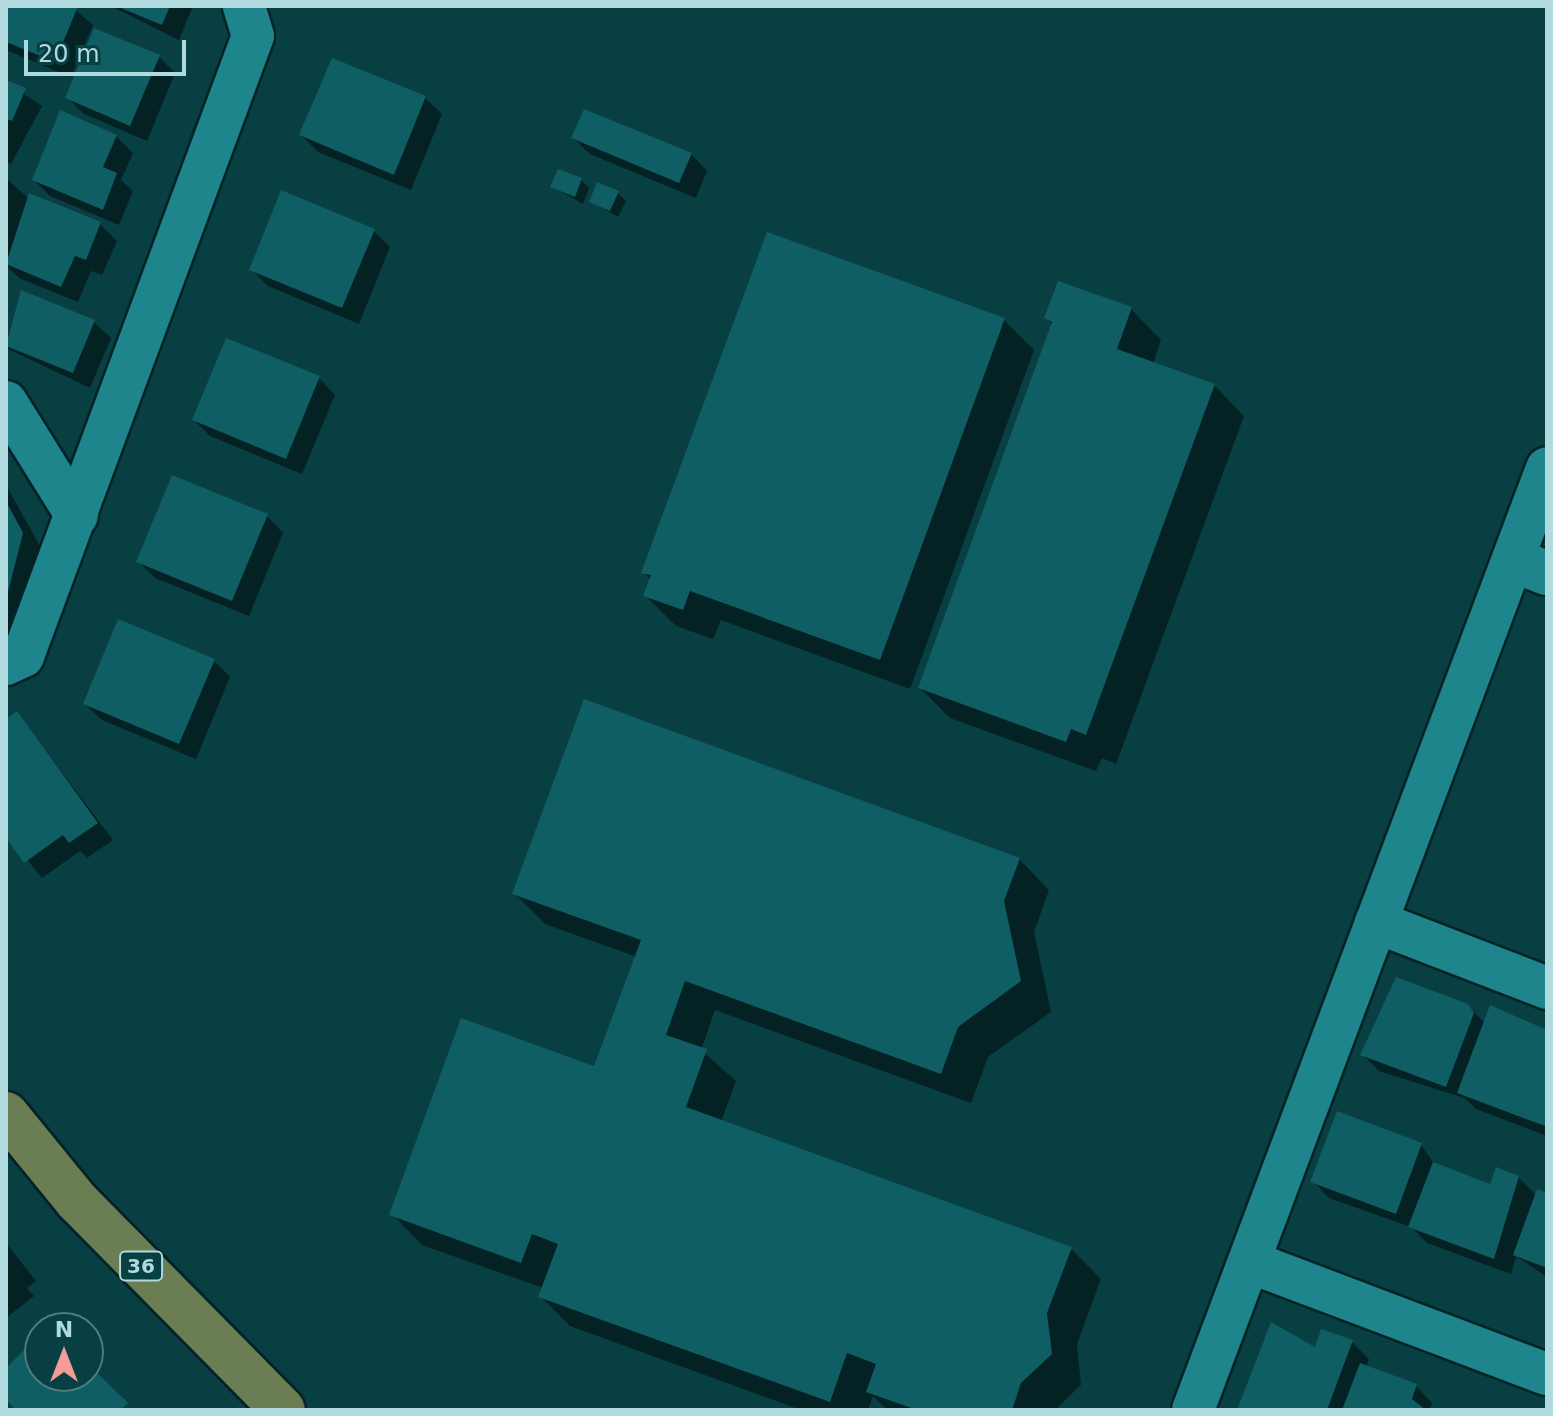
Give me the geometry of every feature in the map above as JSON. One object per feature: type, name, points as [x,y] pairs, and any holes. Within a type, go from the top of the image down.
[{"type":"main road","name":"36","points":[[6,1114],[77,1201],[283,1410]]},
{"type":"street","points":[[6,664],[23,656],[253,36],[244,6]]},
{"type":"street","points":[[6,402],[77,516]]},
{"type":"street","points":[[1193,1410],[1376,922],[1531,566],[1547,468]]},
{"type":"street","points":[[1376,922],[1547,988]]},
{"type":"street","points":[[1250,1262],[1547,1374]]},
{"type":"building","points":[[6,6],[78,6],[55,62],[6,42]]},
{"type":"building","points":[[116,6],[170,6],[162,25]]},
{"type":"building","points":[[94,28],[160,55],[130,126],[65,98]]},
{"type":"building","points":[[332,58],[426,96],[394,175],[299,135]]},
{"type":"building","points":[[6,80],[26,88],[12,121],[6,119]]},
{"type":"building","points":[[584,109],[692,153],[679,183],[571,138]]},
{"type":"building","points":[[60,110],[117,135],[103,167],[117,173],[103,210],[32,180]]},
{"type":"building","points":[[558,169],[582,178],[575,197],[550,187]]},
{"type":"building","points":[[597,182],[619,191],[610,211],[589,202]]},
{"type":"building","points":[[281,190],[375,229],[342,308],[249,270]]},
{"type":"building","points":[[29,193],[101,222],[86,260],[75,256],[61,287],[6,264]]},
{"type":"building","points":[[767,232],[1005,318],[880,660],[690,591],[683,610],[643,596],[651,575],[641,573]]},
{"type":"building","points":[[1058,281],[1132,307],[1117,349],[1215,384],[1086,735],[1071,729],[1066,742],[918,688],[1052,322],[1044,318]]},
{"type":"building","points":[[21,290],[95,320],[73,373],[6,346]]},
{"type":"building","points":[[226,338],[320,376],[286,459],[192,420]]},
{"type":"building","points":[[172,475],[268,514],[232,601],[136,562]]},
{"type":"building","points":[[6,501],[23,533],[7,596],[6,596]]},
{"type":"building","points":[[118,619],[215,659],[179,744],[83,704]]},
{"type":"building","points":[[584,699],[1020,858],[1004,901],[1021,981],[958,1027],[941,1074],[685,981],[666,1035],[707,1049],[686,1107],[1072,1247],[1047,1313],[1052,1354],[1021,1383],[1012,1410],[917,1410],[866,1392],[876,1364],[847,1353],[830,1402],[538,1297],[558,1244],[532,1234],[521,1263],[389,1215],[461,1018],[594,1066],[641,940],[512,894]]},
{"type":"building","points":[[17,711],[98,823],[69,843],[63,835],[24,863],[6,838],[6,719]]},
{"type":"building","points":[[1396,977],[1468,1004],[1474,1013],[1446,1087],[1360,1055]]},
{"type":"building","points":[[1490,1005],[1547,1030],[1545,1126],[1457,1093]]},
{"type":"building","points":[[1337,1111],[1422,1143],[1396,1214],[1310,1182]]},
{"type":"building","points":[[1433,1162],[1490,1184],[1496,1167],[1519,1176],[1494,1259],[1408,1227]]},
{"type":"building","points":[[1537,1189],[1547,1193],[1547,1268],[1513,1255]]},
{"type":"building","points":[[1271,1322],[1315,1347],[1321,1329],[1353,1340],[1327,1410],[1237,1410]]},
{"type":"building","points":[[24,1350],[24,1392],[104,1392],[104,1380],[128,1403],[121,1410],[16,1410],[6,1400],[6,1368]]},
{"type":"building","points":[[1360,1363],[1417,1384],[1412,1399],[1426,1410],[1342,1410]]}]
